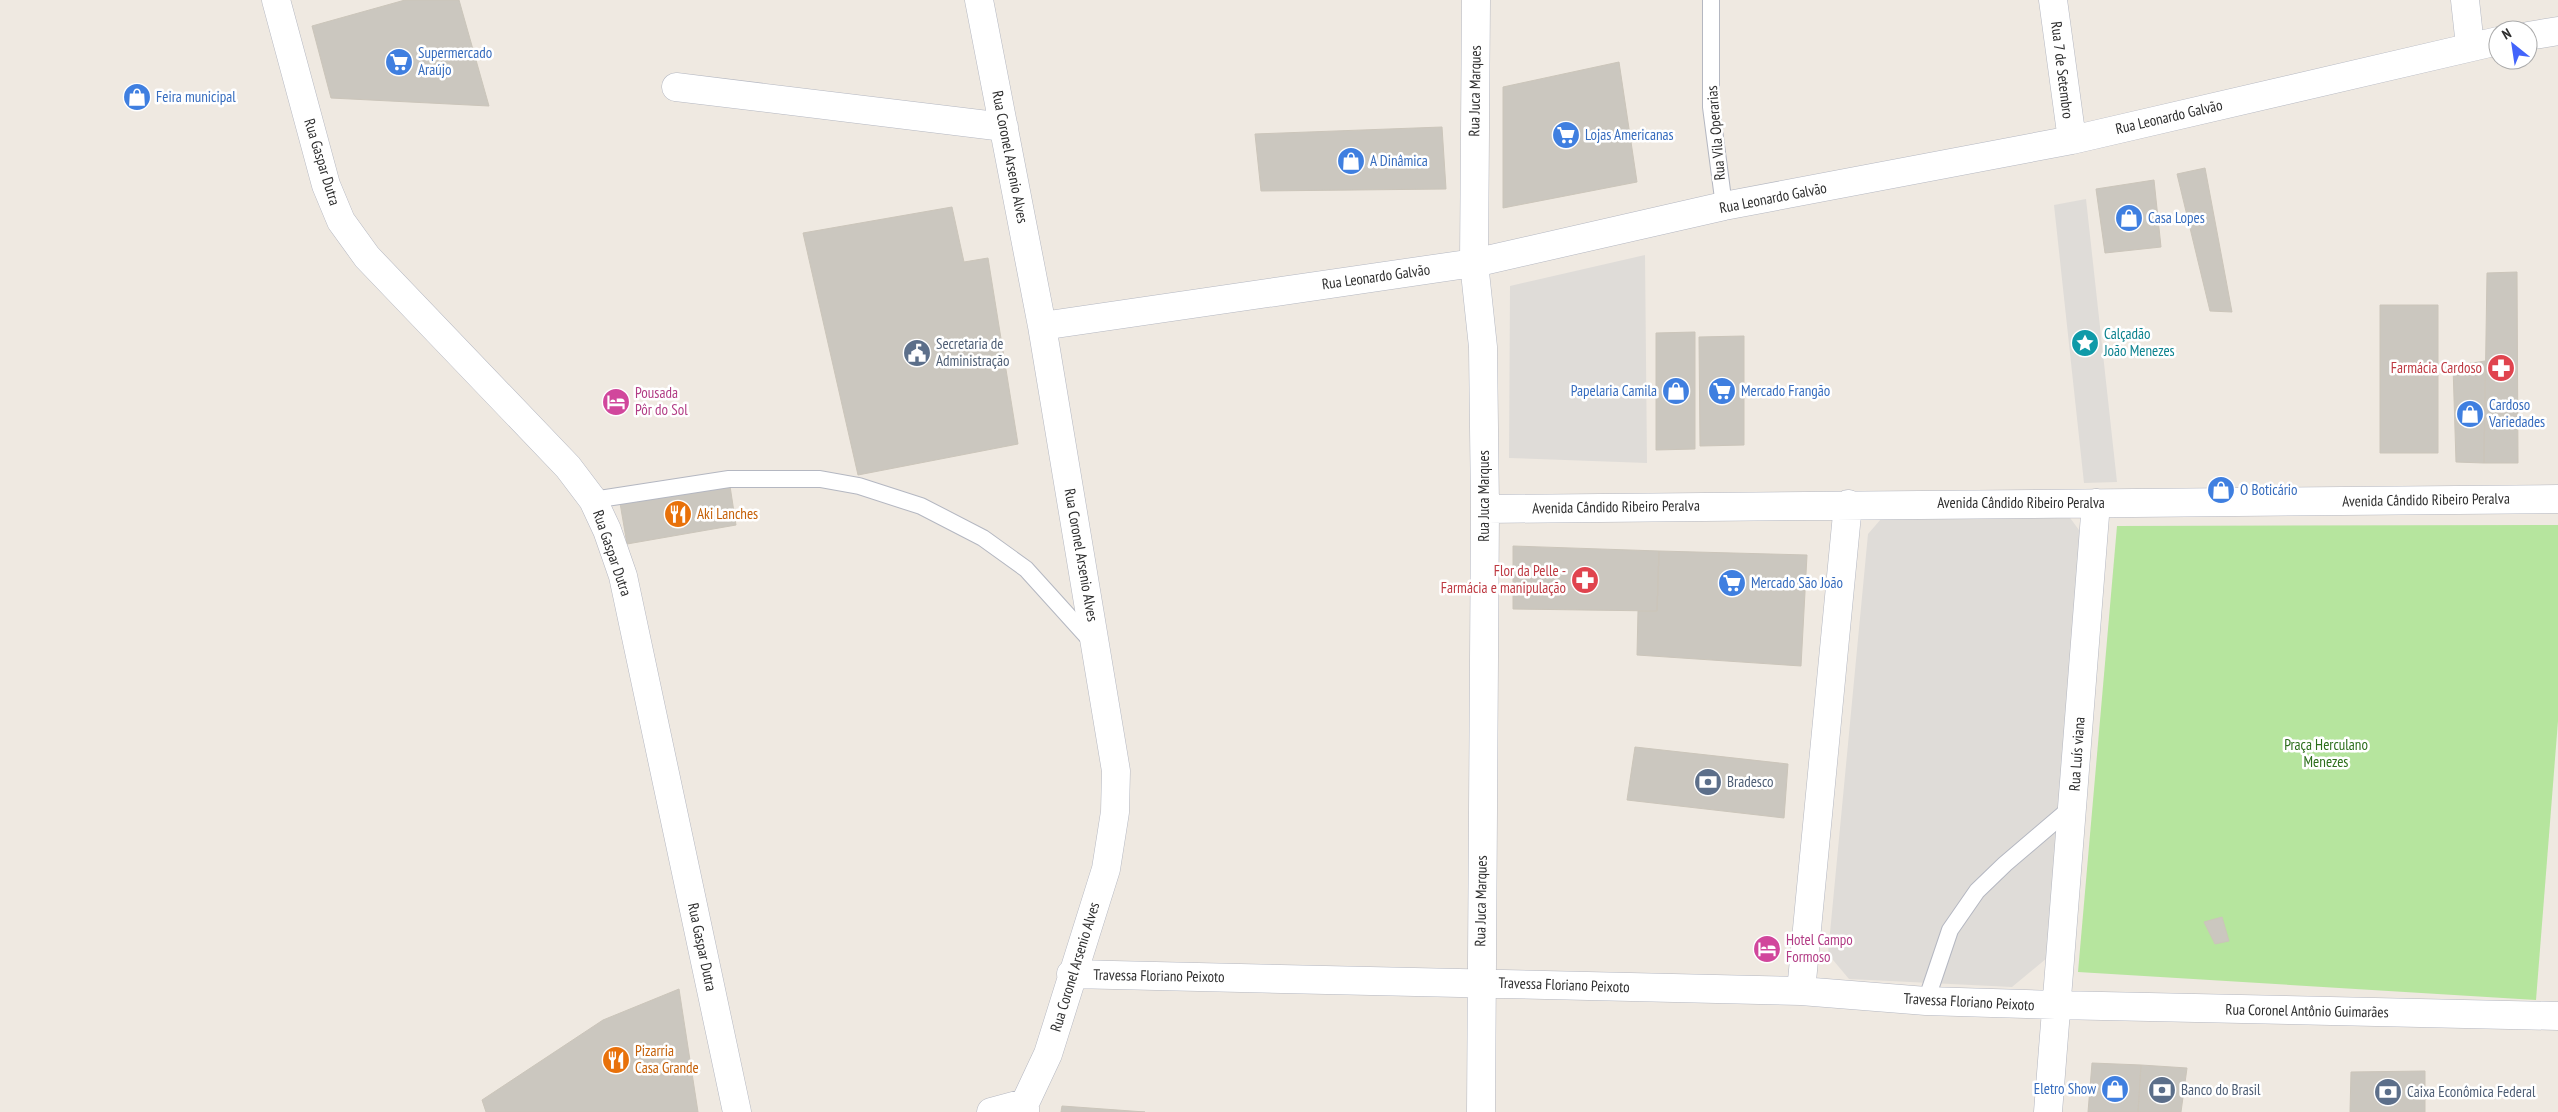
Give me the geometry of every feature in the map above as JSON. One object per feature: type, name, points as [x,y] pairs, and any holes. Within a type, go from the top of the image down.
[{"type":"street","name":"Rua Gaspar Dutra","points":[[276,0],[326,185],[341,222],[367,257],[568,467],[593,500],[607,530],[623,576],[737,1112]]},
{"type":"street","name":"Rua Coronel Arsenio Alves","points":[[979,0],[1042,326],[1097,646],[1116,771],[1116,812],[1106,869],[1071,974],[1048,1054],[1025,1107]]},
{"type":"street","name":"Rua Juca Marques","points":[[1476,0],[1474,263],[1484,347],[1485,509],[1480,982],[1481,1112]]},
{"type":"street","name":"Rua 7 de Setembro","points":[[2053,0],[2072,140]]},
{"type":"street","points":[[2465,0],[2470,46]]},
{"type":"street","points":[[2538,34],[2558,31]]},
{"type":"street","name":"Rua Leonardo Galvão","points":[[1042,326],[1474,263],[1724,206],[2072,140],[2488,43]]},
{"type":"street","points":[[676,87],[1004,127]]},
{"type":"street","name":"Avenida Cândido Ribeiro Peralva","points":[[1485,509],[1848,504],[2558,499]]},
{"type":"street","name":"Rua Luís viana","points":[[2048,1112],[2074,806],[2096,503]]},
{"type":"street","points":[[1801,991],[1848,504]]},
{"type":"street","name":"Travessa Floriano Peixoto","points":[[1071,974],[1480,982],[1801,991],[1926,1001],[2056,1005]]},
{"type":"street","name":"Rua Coronel Antônio Guimarães","points":[[2056,1005],[2558,1016]]},
{"type":"street","points":[[991,1112],[1025,1107]]},
{"type":"lane","name":"Rua Vila Operarias","points":[[1712,0],[1711,107],[1724,206]]},
{"type":"lane","points":[[593,500],[728,479],[820,479],[859,486],[920,506],[983,538],[1026,570],[1097,646]]},
{"type":"lane","points":[[1926,1001],[1950,930],[1977,891],[2005,864],[2074,806]]},
{"type":"green space","name":"Praça Herculano Menezes","points":[[2558,525],[2558,721],[2536,1000],[2078,972],[2117,526]]},
{"type":"shaded area","name":"Calçadão João Menezes","points":[[2086,199],[2117,482],[2084,483],[2054,205]]},
{"type":"shaded area","points":[[1645,255],[1647,463],[1509,458],[1510,286]]},
{"type":"shaded area","points":[[2068,515],[2084,537],[2047,958],[2012,987],[1849,979],[1828,954],[1868,534],[1881,519]]},
{"type":"building","name":"Supermercado Araújo","points":[[405,0],[459,0],[489,106],[331,98],[312,26]]},
{"type":"building","name":"Lojas Americanas","points":[[1619,62],[1637,182],[1503,208],[1503,87]]},
{"type":"building","name":"A Dinâmica","points":[[1442,127],[1446,189],[1261,191],[1255,134]]},
{"type":"building","points":[[2205,168],[2232,312],[2210,311],[2177,174]]},
{"type":"building","name":"Casa Lopes","points":[[2154,180],[2161,247],[2105,253],[2096,189]]},
{"type":"building","name":"Secretaria de Administração","points":[[952,207],[964,262],[988,258],[1018,444],[858,475],[803,233]]},
{"type":"building","name":"Farmácia Cardoso","points":[[2517,272],[2518,463],[2484,463],[2487,273]]},
{"type":"building","points":[[2380,305],[2438,305],[2438,453],[2380,453]]},
{"type":"building","name":"Papelaria Camila","points":[[1695,332],[1695,449],[1656,450],[1656,333]]},
{"type":"building","name":"Mercado Frangão","points":[[1744,336],[1744,445],[1700,446],[1699,337]]},
{"type":"building","name":"Cardoso Variedades","points":[[2485,361],[2484,463],[2456,462],[2453,366]]},
{"type":"building","name":"Aki Lanches","points":[[730,486],[736,525],[627,544],[620,503]]},
{"type":"building","name":"Flor da Pelle - Farmácia e manipulação","points":[[1513,546],[1659,551],[1657,611],[1513,609]]},
{"type":"building","name":"Mercado São João","points":[[1659,551],[1807,555],[1801,666],[1637,655],[1638,611],[1657,611]]},
{"type":"building","name":"Bradesco","points":[[1635,747],[1788,764],[1784,818],[1627,800]]},
{"type":"building","points":[[2222,917],[2229,941],[2215,944],[2204,922]]},
{"type":"building","name":"Pizarria Casa Grande","points":[[679,989],[698,1112],[486,1112],[482,1100],[603,1020]]},
{"type":"building","name":"Eletro Show","points":[[2092,1063],[2141,1065],[2138,1112],[2088,1112]]},
{"type":"building","name":"Banco do Brasil","points":[[2141,1065],[2187,1068],[2181,1112],[2138,1112]]},
{"type":"building","name":"Caixa Econômica Federal","points":[[2425,1071],[2425,1112],[2350,1112],[2351,1072]]},
{"type":"building","points":[[1062,1106],[1145,1112],[1061,1112]]},
{"type":"place","name":"Supermercado Araújo","points":[[399,62]]},
{"type":"place","name":"Feira municipal","points":[[137,97]]},
{"type":"place","name":"Lojas Americanas","points":[[1566,135]]},
{"type":"place","name":"A Dinâmica","points":[[1351,161]]},
{"type":"place","name":"Casa Lopes","points":[[2129,218]]},
{"type":"place","name":"Calçadão João Menezes","points":[[2085,343]]},
{"type":"place","name":"Secretaria de Administração","points":[[917,353]]},
{"type":"place","name":"Farmácia Cardoso","points":[[2501,368]]},
{"type":"place","name":"Papelaria Camila","points":[[1676,391]]},
{"type":"place","name":"Mercado Frangão","points":[[1722,391]]},
{"type":"place","name":"Pousada Pôr do Sol","points":[[616,402]]},
{"type":"place","name":"Cardoso Variedades","points":[[2470,414]]},
{"type":"place","name":"O Boticário","points":[[2221,490]]},
{"type":"place","name":"Aki Lanches","points":[[678,514]]},
{"type":"place","name":"Flor da Pelle - Farmácia e manipulação","points":[[1585,580]]},
{"type":"place","name":"Mercado São João","points":[[1732,583]]},
{"type":"place","name":"Bradesco","points":[[1708,782]]},
{"type":"place","name":"Hotel Campo Formoso","points":[[1767,949]]},
{"type":"place","name":"Pizarria Casa Grande","points":[[616,1060]]},
{"type":"place","name":"Eletro Show","points":[[2115,1089]]},
{"type":"place","name":"Banco do Brasil","points":[[2162,1090]]},
{"type":"place","name":"Caixa Econômica Federal","points":[[2388,1092]]}]
